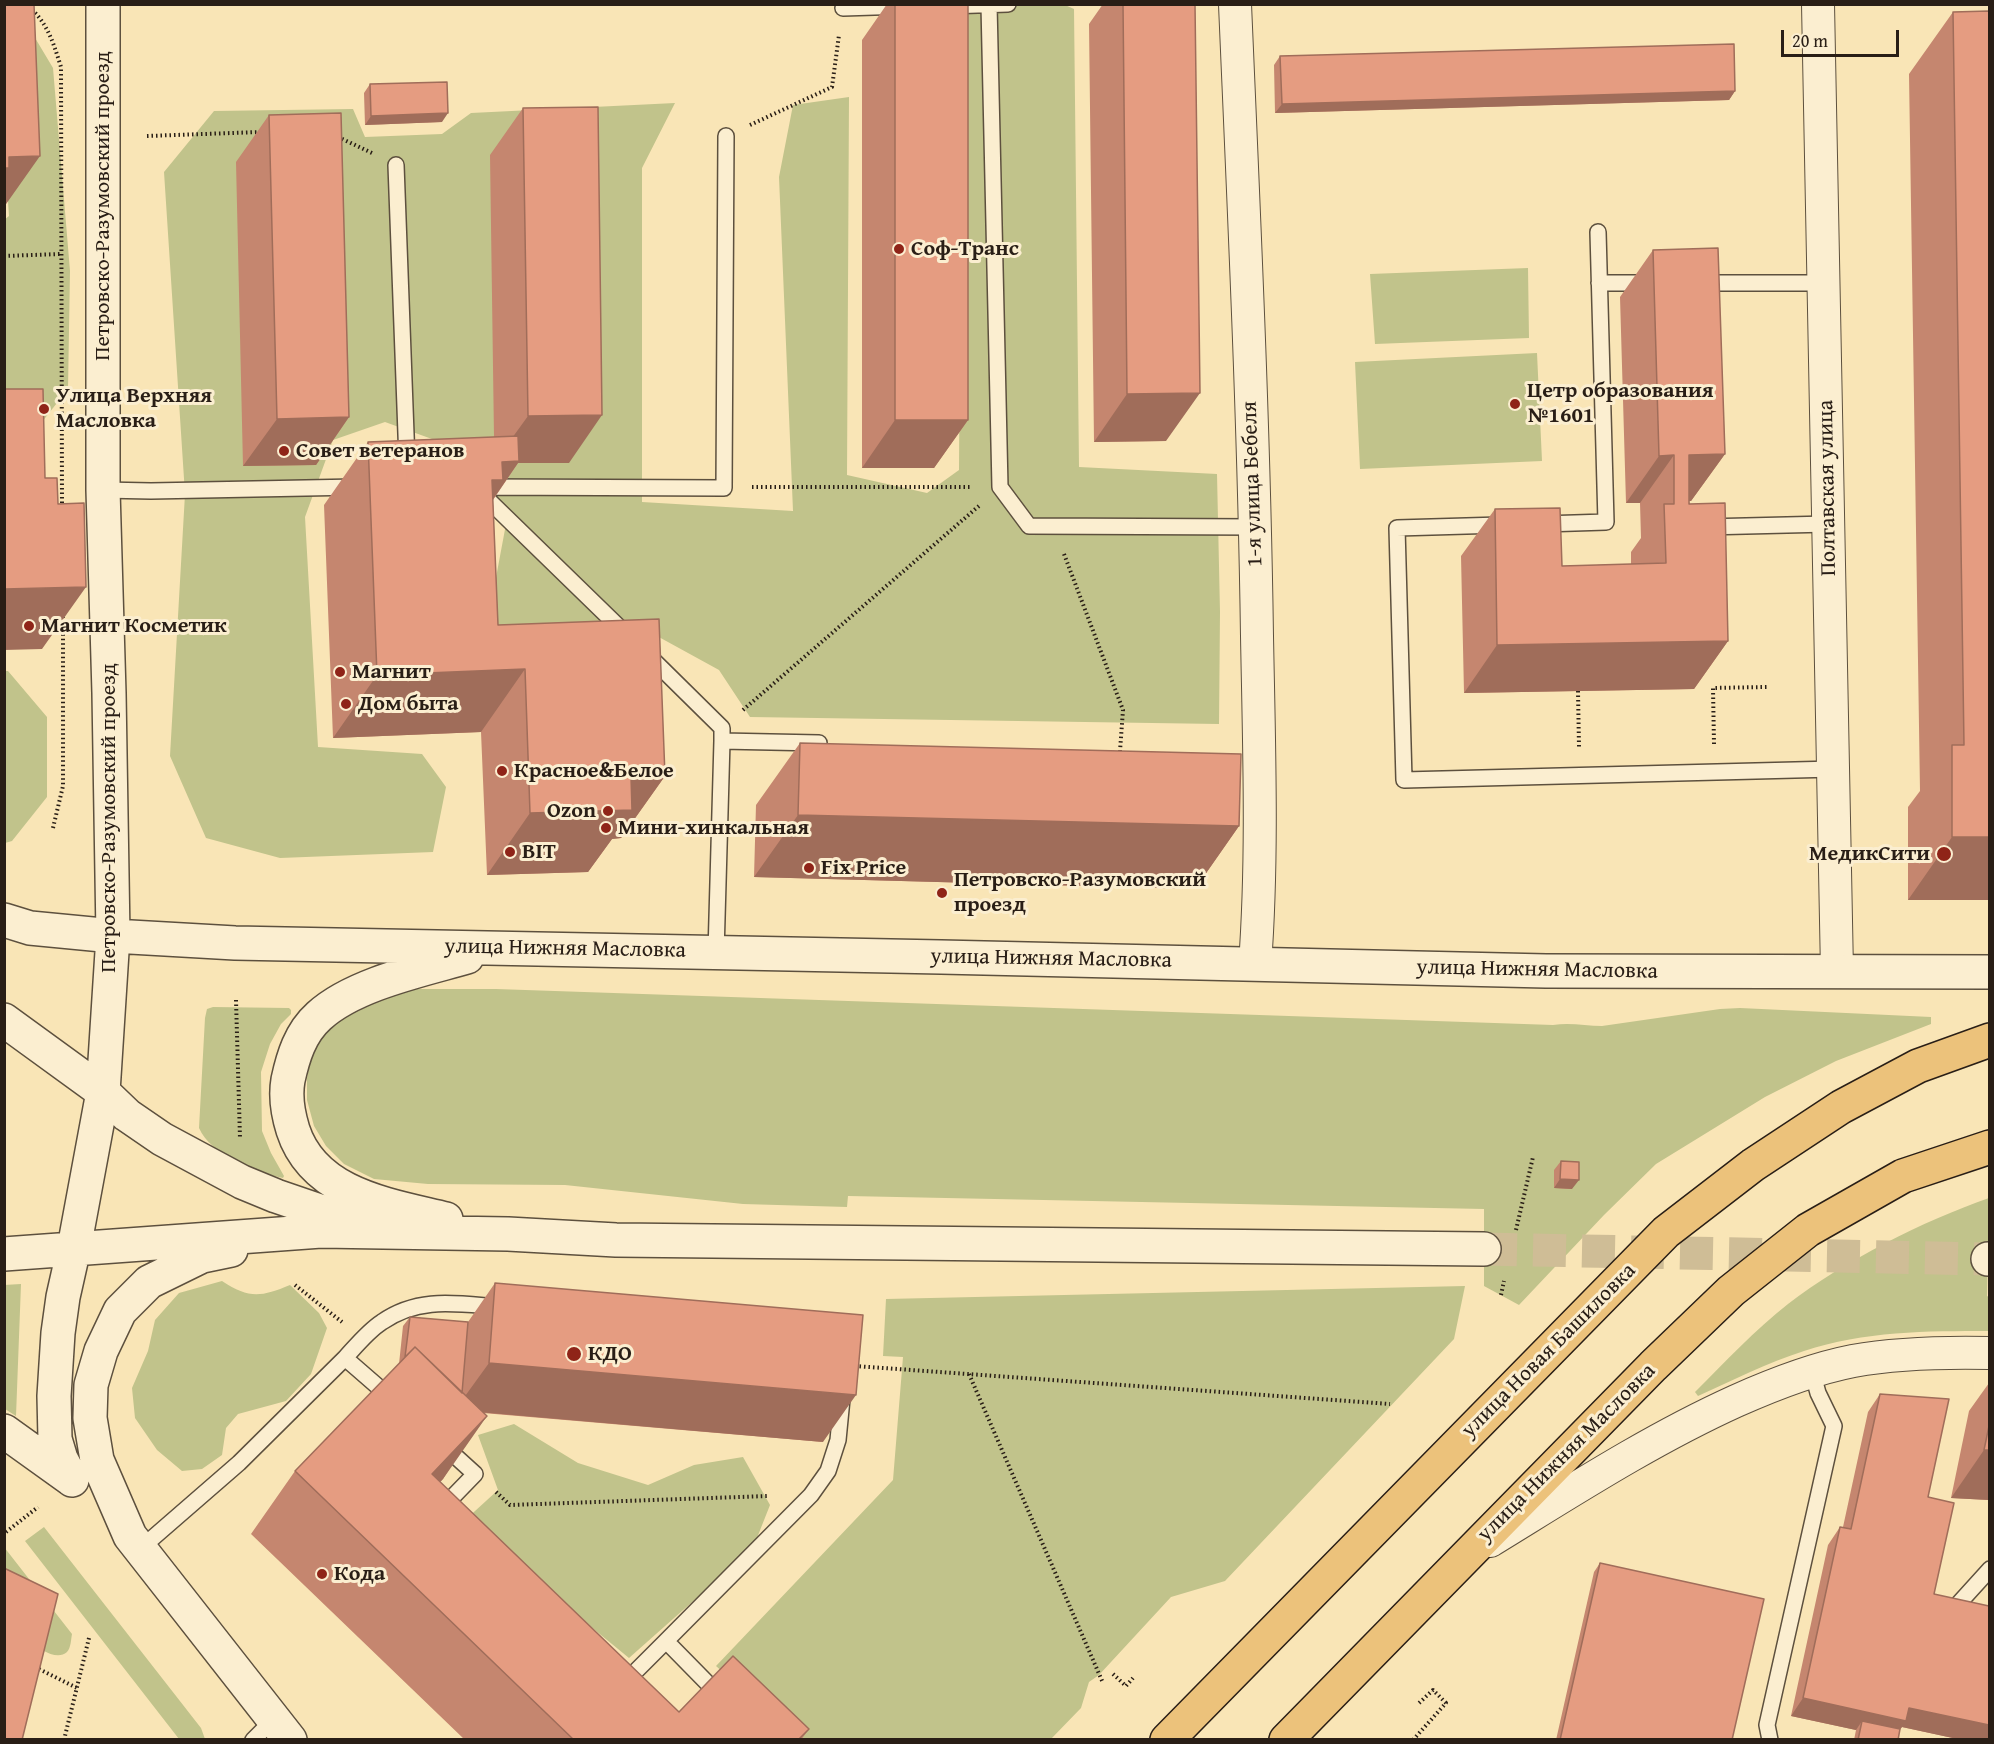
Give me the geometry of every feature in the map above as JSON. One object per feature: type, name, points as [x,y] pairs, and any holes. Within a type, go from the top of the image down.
[{"type":"main road","name":"улица Новая Башиловка","points":[[1167,1740],[1666,1232],[1753,1165],[1841,1107],[1918,1066],[1989,1040]]},
{"type":"main road","name":"улица Нижняя Масловка","points":[[1468,1553],[1653,1366],[1731,1291],[1800,1236],[1903,1176],[1989,1147]]},
{"type":"main road","points":[[1286,1740],[1468,1553]]},
{"type":"street","name":"Петровско-Разумовский проезд","points":[[72,1480],[61,1459],[55,1439],[54,1396],[58,1333],[103,1092],[113,936],[103,490],[103,4]]},
{"type":"street","name":"1-я улица Бебеля","points":[[1235,4],[1256,527],[1249,754],[1259,896],[1255,964]]},
{"type":"street","name":"Полтавская улица","points":[[1818,4],[1837,971]]},
{"type":"street","points":[[4,920],[30,928],[113,936]]},
{"type":"street","name":"улица Нижняя Масловка","points":[[113,936],[235,943],[1546,971],[1989,972]]},
{"type":"street","points":[[500,948],[376,985],[344,999],[319,1016],[303,1035],[293,1058],[287,1094],[288,1112],[298,1144],[314,1166],[339,1186],[373,1202],[508,1234]]},
{"type":"street","points":[[4,1020],[103,1092],[127,1115],[162,1139],[232,1177],[276,1196],[380,1232]]},
{"type":"street","points":[[4,1254],[321,1231],[1495,1260]]},
{"type":"street","points":[[135,1542],[97,1460],[90,1418],[91,1385],[101,1351],[120,1311],[149,1282],[202,1256],[321,1231]]},
{"type":"street","name":"улица Нижняя Масловка","points":[[1468,1553],[1644,1448],[1706,1415],[1774,1384],[1812,1371],[1888,1356],[1989,1353]]},
{"type":"street","points":[[4,1431],[72,1480],[135,1542],[272,1733]]},
{"type":"lane","points":[[843,8],[1008,4]]},
{"type":"lane","points":[[989,5],[1000,487],[1029,525],[1256,527]]},
{"type":"lane","points":[[726,136],[724,488],[470,487],[722,734],[838,744]]},
{"type":"lane","points":[[396,165],[407,474]]},
{"type":"lane","points":[[1598,232],[1606,522],[1397,528],[1404,780],[1834,769]]},
{"type":"lane","points":[[1599,283],[1667,283]]},
{"type":"lane","points":[[1690,283],[1824,283]]},
{"type":"lane","points":[[103,490],[163,491],[373,486]]},
{"type":"lane","points":[[1687,528],[1828,524]]},
{"type":"lane","points":[[716,953],[722,734]]},
{"type":"lane","points":[[135,1542],[239,1463],[381,1322],[409,1307],[441,1302],[512,1308]]},
{"type":"lane","points":[[345,1358],[405,1412]]},
{"type":"lane","points":[[612,1678],[621,1686],[811,1495],[828,1471],[838,1440],[845,1366]]},
{"type":"lane","points":[[1770,1740],[1767,1725],[1834,1426],[1818,1393],[1812,1371]]},
{"type":"lane","points":[[432,1435],[475,1474],[437,1514],[446,1521]]},
{"type":"lane","points":[[1950,1612],[1989,1569]]},
{"type":"lane","points":[[666,1641],[731,1707]]},
{"type":"path","points":[[25,4],[50,32],[60,67],[62,514]]},
{"type":"path","points":[[726,136],[832,87],[843,8]]},
{"type":"path","points":[[147,136],[264,131]]},
{"type":"path","points":[[333,134],[396,165]]},
{"type":"path","points":[[4,256],[61,254]]},
{"type":"path","points":[[724,488],[1000,487]]},
{"type":"path","points":[[722,734],[1000,487]]},
{"type":"path","points":[[1053,525],[1123,710],[1120,751]]},
{"type":"path","points":[[53,828],[63,786],[63,609]]},
{"type":"path","points":[[1715,772],[1713,688],[1767,687]]},
{"type":"path","points":[[1578,691],[1580,776]]},
{"type":"path","points":[[236,1000],[240,1140]]},
{"type":"path","points":[[1514,1238],[1533,1157]]},
{"type":"path","points":[[1495,1260],[1501,1295]]},
{"type":"path","points":[[295,1285],[363,1339]]},
{"type":"path","points":[[845,1366],[1390,1404]]},
{"type":"path","points":[[969,1374],[1103,1683]]},
{"type":"path","points":[[475,1474],[510,1504],[811,1495]]},
{"type":"path","points":[[6,1532],[38,1507]]},
{"type":"path","points":[[64,1740],[89,1638]]},
{"type":"path","points":[[30,1676],[32,1666],[77,1688]]},
{"type":"path","points":[[1113,1674],[1126,1686],[1133,1678]]},
{"type":"path","points":[[1413,1740],[1446,1703],[1433,1690],[1418,1704]]},
{"type":"green space","points":[[958,5],[1065,5],[1074,9],[1079,467],[1217,474],[1220,612],[1219,724],[750,717],[719,670],[657,636],[486,631],[506,524],[443,443],[385,422],[333,440],[305,517],[318,747],[422,754],[446,787],[433,852],[280,858],[206,838],[170,756],[185,494],[164,172],[214,111],[353,109],[365,137],[442,134],[471,113],[675,103],[642,168],[642,502],[793,511],[779,177],[793,105],[849,97],[847,475],[927,493],[959,470],[961,158]]},
{"type":"green space","points":[[22,16],[53,68],[70,271],[68,389],[38,427],[5,418],[4,220],[9,216],[4,143]]},
{"type":"green space","points":[[1528,268],[1529,338],[1375,344],[1370,274]]},
{"type":"green space","points":[[1537,353],[1542,461],[1360,469],[1355,362]]},
{"type":"green space","points":[[4,671],[8,671],[47,717],[47,797],[12,841],[5,843]]},
{"type":"green space","points":[[417,989],[496,989],[1602,1026],[1740,1008],[1931,1017],[1931,1024],[1836,1061],[1765,1097],[1656,1164],[1519,1305],[1484,1286],[1484,1209],[848,1196],[847,1207],[743,1204],[565,1185],[428,1184],[374,1179],[344,1164],[326,1146],[314,1126],[307,1100],[307,1078],[312,1054],[321,1037],[333,1023],[380,995]]},
{"type":"green space","points":[[213,1007],[289,1008],[291,1010],[291,1014],[281,1024],[270,1044],[261,1072],[262,1131],[283,1178],[247,1167],[223,1154],[205,1138],[199,1128],[205,1018],[207,1009]]},
{"type":"green space","points":[[1989,1198],[1987,1296],[1989,1297],[1989,1331],[1919,1332],[1850,1339],[1790,1356],[1698,1396],[1695,1392],[1764,1324],[1810,1288],[1911,1230]]},
{"type":"green space","points":[[222,1281],[240,1291],[255,1294],[271,1292],[290,1285],[319,1313],[327,1328],[311,1374],[286,1401],[238,1414],[226,1428],[222,1455],[202,1469],[182,1471],[157,1450],[135,1418],[132,1388],[148,1351],[155,1320],[179,1293]]},
{"type":"green space","points":[[21,1284],[16,1416],[5,1409],[4,1285]]},
{"type":"green space","points":[[1465,1286],[1454,1339],[1225,1581],[1171,1597],[1099,1675],[1089,1682],[1081,1708],[1051,1739],[797,1739],[716,1666],[893,1480],[903,1357],[883,1356],[886,1299]]},
{"type":"green space","points":[[514,1424],[578,1463],[648,1485],[694,1465],[743,1457],[770,1505],[753,1548],[629,1658],[463,1522],[498,1490],[478,1435]]},
{"type":"green space","points":[[44,1527],[201,1728],[205,1739],[179,1739],[25,1541]]},
{"type":"green space","points":[[4,1547],[72,1634],[67,1652],[60,1655],[42,1650],[23,1635],[5,1612],[3,1600]]},
{"type":"building","points":[[4,4],[34,4],[40,156],[9,157],[9,168],[4,168]]},
{"type":"building","points":[[895,4],[968,4],[968,420],[895,420]]},
{"type":"building","points":[[1123,4],[1195,4],[1200,393],[1127,394]]},
{"type":"building","points":[[1989,11],[1989,837],[1952,837],[1952,745],[1964,745],[1953,12]]},
{"type":"building","points":[[1734,44],[1735,91],[1282,104],[1280,56]]},
{"type":"building","points":[[447,82],[448,113],[371,116],[370,84]]},
{"type":"building","points":[[598,107],[602,415],[528,416],[523,108]]},
{"type":"building","points":[[341,113],[349,417],[277,419],[269,115]]},
{"type":"building","points":[[1718,248],[1725,454],[1689,455],[1689,504],[1725,503],[1728,641],[1497,645],[1495,509],[1560,508],[1562,566],[1666,563],[1664,504],[1674,504],[1674,455],[1659,456],[1653,250]]},
{"type":"building","points":[[4,389],[43,389],[45,478],[57,478],[58,504],[84,503],[86,587],[4,589]]},
{"type":"building","points":[[518,436],[519,461],[502,462],[503,480],[492,480],[498,625],[659,619],[665,776],[631,777],[632,810],[530,813],[525,669],[377,675],[368,442]]},
{"type":"building","points":[[800,743],[1241,754],[1239,826],[798,815]]},
{"type":"building","points":[[1561,1161],[1579,1162],[1579,1180],[1560,1179]]},
{"type":"building","points":[[495,1283],[863,1315],[856,1395],[489,1363]]},
{"type":"building","points":[[410,1317],[468,1322],[462,1393],[415,1347],[405,1357]]},
{"type":"building","points":[[415,1347],[487,1416],[432,1474],[679,1712],[733,1656],[809,1729],[798,1740],[574,1740],[295,1471]]},
{"type":"building","points":[[1880,1394],[1949,1399],[1928,1497],[1954,1503],[1934,1594],[1989,1606],[1989,1725],[1909,1708],[1906,1721],[1803,1698],[1840,1527],[1851,1529]]},
{"type":"building","points":[[1989,1426],[1989,1450],[1984,1450]]},
{"type":"building","points":[[1600,1563],[1764,1599],[1732,1740],[1560,1740]]},
{"type":"building","points":[[4,1568],[58,1594],[22,1740],[4,1740]]},
{"type":"building","points":[[1862,1721],[1900,1729],[1898,1740],[1858,1740]]},
{"type":"tunnel","points":[[1484,1249],[1988,1259]]},
{"type":"place","name":"Соф-Транс","points":[[899,249]]},
{"type":"place","name":"Цетр образования №1601","points":[[1515,404]]},
{"type":"place","name":"Улица Верхняя Масловка","points":[[44,409]]},
{"type":"place","name":"Совет ветеранов","points":[[284,451]]},
{"type":"place","name":"Магнит Косметик","points":[[29,626]]},
{"type":"place","name":"Магнит","points":[[340,672]]},
{"type":"place","name":"Дом быта","points":[[346,704]]},
{"type":"place","name":"Красное&Белое","points":[[502,771]]},
{"type":"place","name":"Ozon","points":[[608,811]]},
{"type":"place","name":"Мини-хинкальная","points":[[606,828]]},
{"type":"place","name":"BIT","points":[[510,852]]},
{"type":"place","name":"МедикСити","points":[[1944,854]]},
{"type":"place","name":"Fix Price","points":[[809,868]]},
{"type":"place","name":"Петровско-Разумовский проезд","points":[[942,893]]},
{"type":"place","name":"КДО","points":[[574,1354]]},
{"type":"place","name":"Кода","points":[[322,1574]]}]
